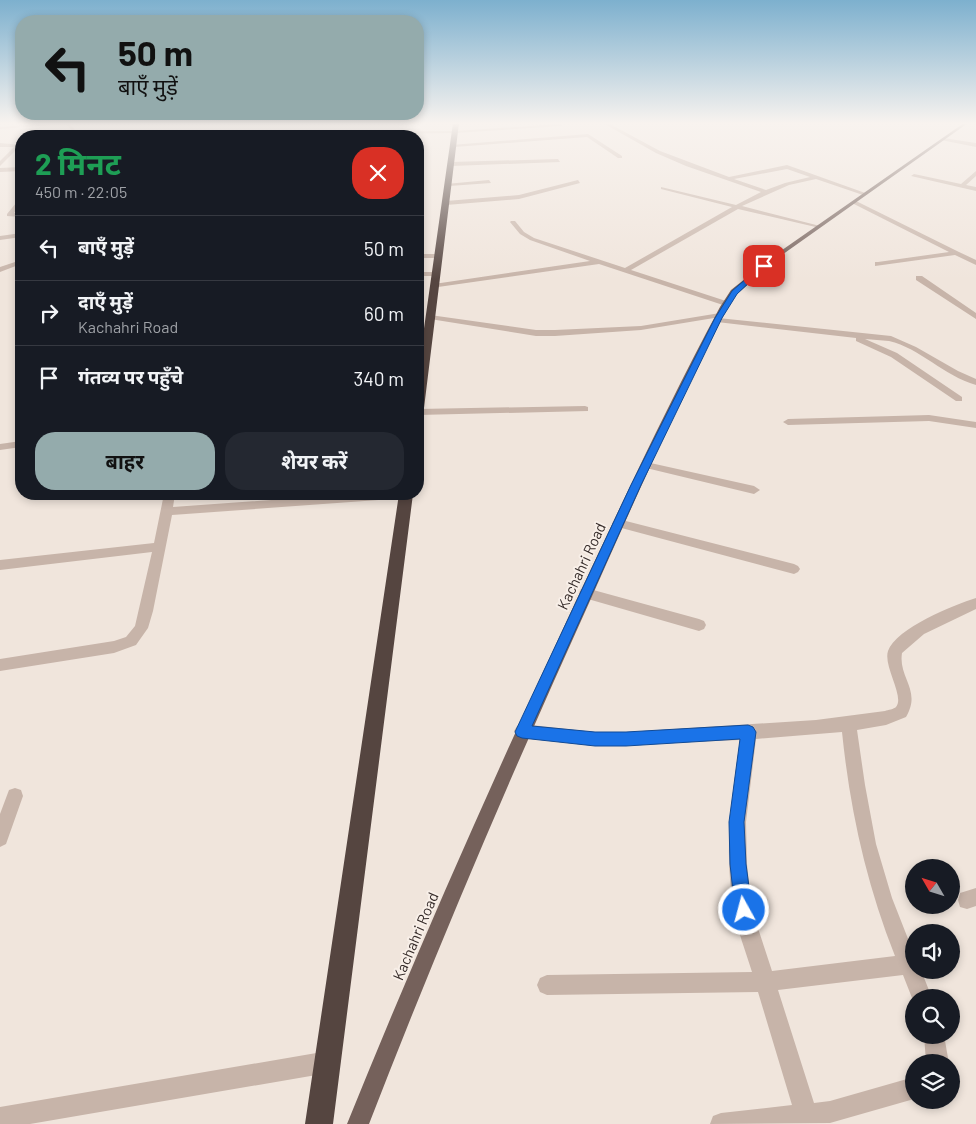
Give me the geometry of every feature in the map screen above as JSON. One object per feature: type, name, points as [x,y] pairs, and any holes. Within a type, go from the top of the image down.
[{"type":"highway","points":[[424,364],[450,175]]},
{"type":"highway","points":[[320,1124],[405,500]]},
{"type":"main road","name":"Kachahri Road","points":[[358,1124],[411,989],[522,732],[646,465],[721,313],[734,292],[751,277],[891,175]]},
{"type":"street","points":[[719,175],[766,192]]},
{"type":"street","points":[[728,179],[745,175]]},
{"type":"street","points":[[809,175],[865,194]]},
{"type":"street","points":[[914,176],[976,189]]},
{"type":"street","points":[[962,186],[974,176]]},
{"type":"street","points":[[626,270],[766,192],[816,178]]},
{"type":"street","points":[[449,184],[489,182]]},
{"type":"street","points":[[446,203],[519,198],[578,182]]},
{"type":"street","points":[[663,188],[818,227]]},
{"type":"street","points":[[854,202],[976,263]]},
{"type":"street","points":[[15,206],[8,214],[15,215]]},
{"type":"street","points":[[513,222],[526,236],[626,270],[721,313],[898,341],[976,382]]},
{"type":"street","points":[[0,238],[15,236]]},
{"type":"street","points":[[878,264],[957,254]]},
{"type":"street","points":[[424,256],[438,256]]},
{"type":"street","points":[[434,286],[600,262]]},
{"type":"street","points":[[0,270],[15,264]]},
{"type":"street","points":[[424,274],[436,274]]},
{"type":"street","points":[[919,278],[975,316]]},
{"type":"street","points":[[430,317],[536,333],[555,334],[641,328],[721,313]]},
{"type":"street","points":[[844,333],[894,355],[959,399]]},
{"type":"street","points":[[424,410],[585,409]]},
{"type":"street","points":[[788,422],[929,418],[976,425]]},
{"type":"street","points":[[0,447],[15,445]]},
{"type":"street","points":[[646,465],[754,490]]},
{"type":"street","points":[[0,665],[114,647],[131,641],[139,633],[146,610],[169,500]]},
{"type":"street","points":[[166,512],[326,500]]},
{"type":"street","points":[[618,524],[794,569]]},
{"type":"street","points":[[0,565],[159,547]]},
{"type":"street","points":[[586,593],[699,625]]},
{"type":"street","points":[[522,732],[595,739],[626,739],[849,725],[900,714],[905,707],[905,698],[894,657],[895,650],[910,635],[976,603]]},
{"type":"street","points":[[849,725],[854,772],[870,853],[878,884],[905,954]]},
{"type":"street","points":[[748,732],[737,822],[738,864],[744,910],[764,982],[806,1114]]},
{"type":"street","points":[[0,838],[15,796]]},
{"type":"street","points":[[547,985],[764,982],[905,964]]},
{"type":"street","points":[[0,1118],[328,1062]]},
{"type":"street","points":[[721,1124],[830,1112],[905,1091]]},
{"type":"route","points":[[744,910],[738,864],[737,822],[748,732],[626,739],[595,739],[522,732],[636,485],[718,318],[734,292],[764,266]]}]
